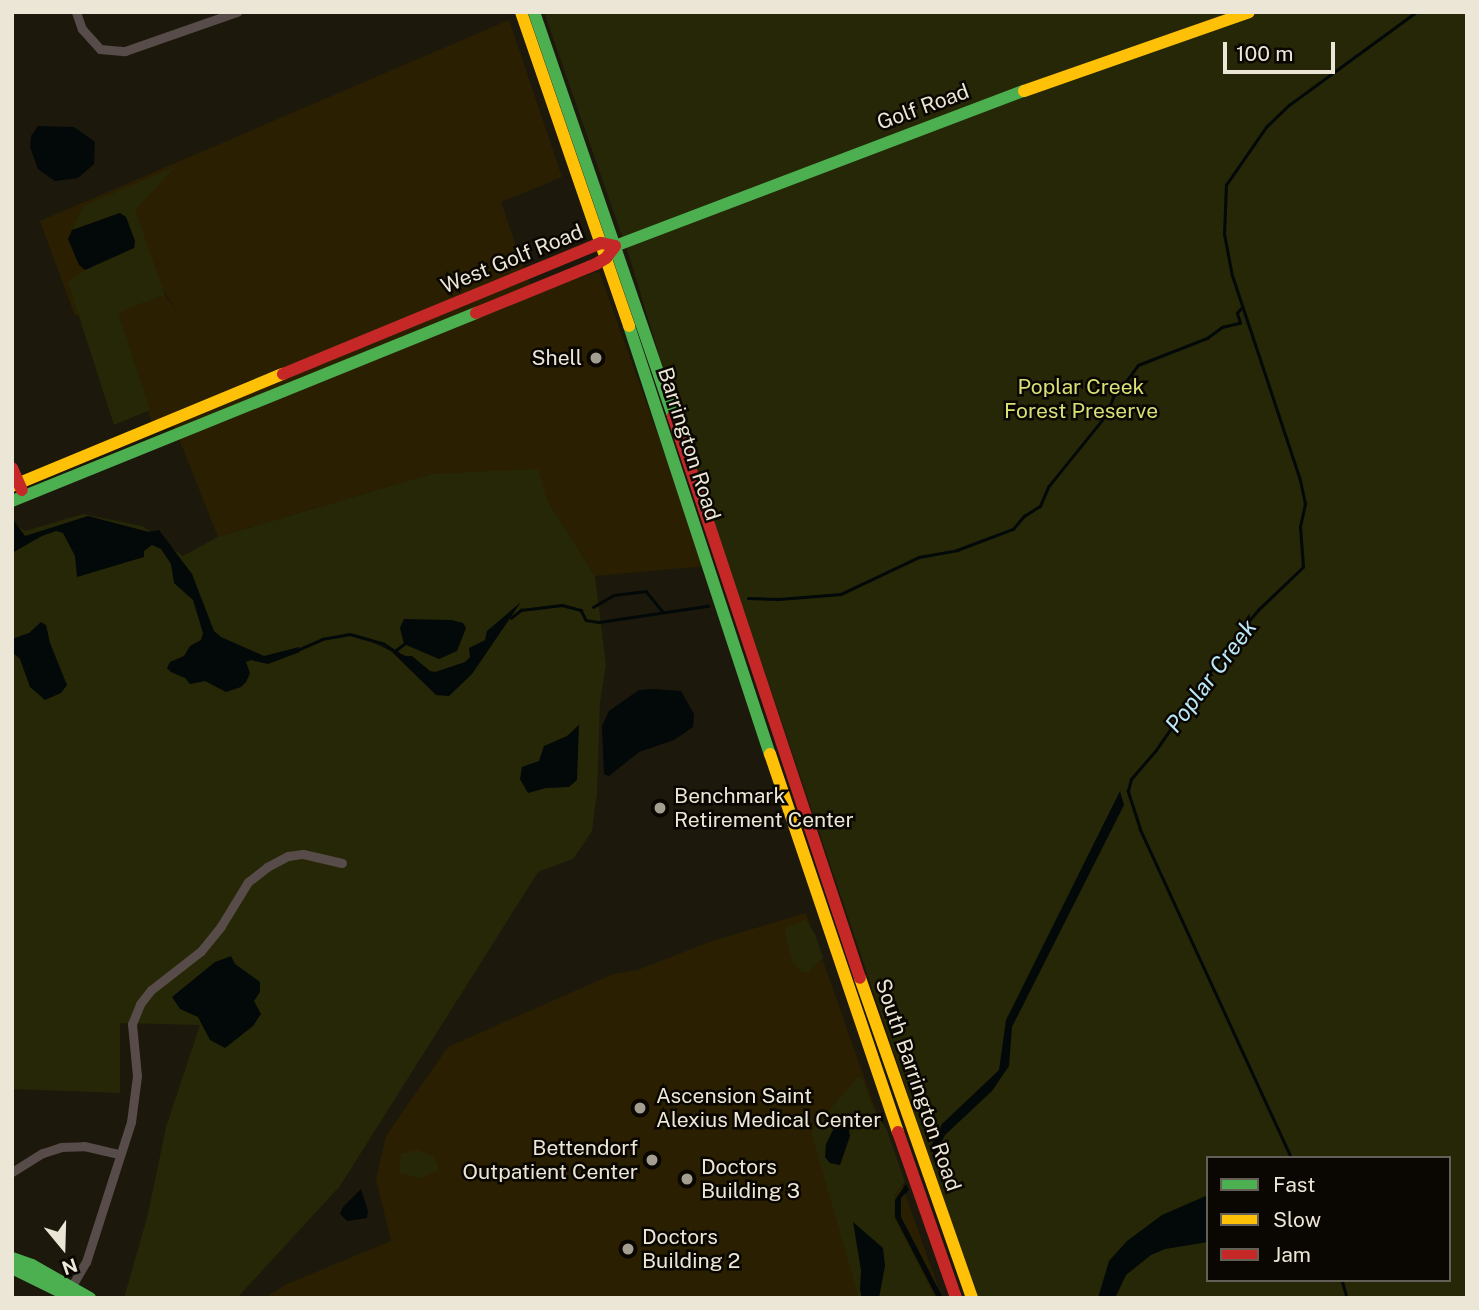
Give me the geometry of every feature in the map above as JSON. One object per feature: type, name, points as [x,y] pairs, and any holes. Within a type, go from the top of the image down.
[{"type":"main road","name":"Barrington Road","points":[[521,12],[601,243],[814,889]]},
{"type":"main road","name":"Barrington Road","points":[[534,12],[828,885]]},
{"type":"main road","name":"Golf Road","points":[[615,246],[962,112],[1249,12]]},
{"type":"main road","name":"West Golf Road","points":[[601,243],[615,246],[606,258],[17,491],[601,243]]},
{"type":"main road","points":[[12,468],[17,491]]},
{"type":"main road","name":"South Barrington Road","points":[[828,885],[972,1298]]},
{"type":"main road","name":"South Barrington Road","points":[[814,889],[956,1298]]},
{"type":"main road","points":[[12,1258],[71,1292]]},
{"type":"main road","points":[[12,1268],[90,1298]]},
{"type":"street","points":[[76,12],[82,29],[100,49],[125,51],[237,12]]},
{"type":"street","points":[[71,1292],[86,1262],[131,1122],[137,1076],[132,1024],[140,1004],[151,990],[201,951],[221,926],[248,882],[267,867],[288,856],[303,853],[342,863]]},
{"type":"street","points":[[12,1172],[43,1153],[61,1147],[84,1146],[120,1154]]},
{"type":"shaded area","points":[[509,20],[562,177],[501,202],[523,266],[534,294],[599,271],[705,566],[595,576],[547,500],[431,474],[218,537],[170,416],[152,424],[119,316],[123,310],[165,295],[180,316],[162,288],[75,316],[40,221]]},
{"type":"shaded area","points":[[38,126],[74,127],[95,142],[94,164],[78,178],[55,181],[38,169],[30,147],[31,136]]},
{"type":"shaded area","points":[[120,213],[126,217],[135,241],[134,248],[85,270],[79,265],[68,239],[72,230]]},
{"type":"shaded area","points":[[88,516],[149,532],[159,530],[192,574],[214,631],[221,637],[264,656],[299,647],[300,652],[268,664],[251,660],[246,662],[250,673],[246,682],[241,687],[226,692],[205,681],[190,684],[185,678],[171,672],[167,668],[170,662],[184,656],[190,646],[201,640],[203,633],[193,600],[174,583],[171,564],[161,549],[152,545],[144,551],[144,557],[77,577],[75,556],[63,533],[56,531],[42,536],[12,553],[13,519],[25,536]]},
{"type":"shaded area","points":[[521,602],[472,674],[449,696],[436,695],[391,651],[366,639],[412,656],[435,672],[465,662],[470,657],[469,648],[485,640],[487,631]]},
{"type":"shaded area","points":[[404,619],[451,620],[463,623],[466,628],[457,651],[439,659],[404,644],[400,628]]},
{"type":"shaded area","points":[[41,622],[46,625],[50,643],[67,685],[61,693],[45,700],[30,687],[20,659],[12,652],[12,639],[29,633]]},
{"type":"shaded area","points":[[639,690],[681,691],[694,714],[693,727],[674,740],[639,752],[609,776],[604,774],[602,726],[609,711]]},
{"type":"shaded area","points":[[579,725],[577,780],[569,787],[546,788],[528,793],[520,779],[522,767],[539,761],[544,746],[567,736]]},
{"type":"shaded area","points":[[1120,791],[1124,805],[1012,1027],[1009,1066],[992,1091],[945,1135],[939,1146],[937,1160],[930,1148],[942,1124],[999,1070],[1006,1020]]},
{"type":"shaded area","name":"Ascension Saint Alexius Medical Center","points":[[806,913],[942,1298],[265,1298],[287,1284],[391,1241],[376,1179],[386,1136],[448,1047],[613,974],[638,970],[709,942]]},
{"type":"shaded area","points":[[231,956],[235,964],[260,982],[260,992],[254,1001],[261,1014],[253,1026],[225,1048],[210,1040],[198,1017],[180,1009],[172,997],[215,962]]},
{"type":"shaded area","points":[[848,1124],[850,1136],[840,1165],[830,1163],[825,1157],[826,1144],[834,1128]]},
{"type":"shaded area","points":[[906,1184],[909,1190],[901,1198],[901,1217],[943,1298],[937,1298],[895,1217],[895,1200]]},
{"type":"shaded area","points":[[361,1189],[368,1211],[367,1218],[347,1221],[340,1214],[343,1207]]},
{"type":"shaded area","points":[[1206,1196],[1206,1242],[1165,1249],[1151,1255],[1126,1275],[1115,1298],[1098,1298],[1109,1261],[1127,1241],[1162,1215]]},
{"type":"shaded area","points":[[853,1222],[883,1248],[885,1266],[879,1298],[862,1298],[861,1270]]},
{"type":"green space","name":"Poplar Creek Forest Preserve","points":[[544,12],[1467,12],[1467,1298],[977,1298],[671,395],[631,262]]},
{"type":"green space","points":[[175,167],[135,210],[165,295],[124,310],[119,316],[150,410],[114,425],[68,282],[85,270],[134,248],[135,240],[126,217],[120,213],[72,230],[84,206]]},
{"type":"green space","points":[[538,469],[547,500],[595,576],[606,665],[600,702],[597,793],[592,831],[573,859],[538,872],[340,1186],[237,1298],[124,1298],[148,1214],[166,1127],[200,1025],[120,1023],[120,1093],[12,1089],[12,529],[19,527],[25,531],[83,514],[142,526],[183,556],[218,537],[431,474]]},
{"type":"green space","points":[[805,920],[815,934],[823,958],[808,972],[803,972],[793,964],[785,932],[786,928]]},
{"type":"green space","points":[[858,1077],[863,1080],[872,1106],[887,1130],[905,1182],[895,1194],[894,1217],[935,1298],[859,1298],[812,1135],[814,1128]]},
{"type":"green space","points":[[417,1150],[434,1156],[439,1171],[418,1178],[399,1173],[401,1154]]},
{"type":"waterway","name":"Poplar Creek","points":[[1290,1156],[1140,829],[1128,791],[1131,779],[1156,750],[1228,646],[1258,610],[1303,567],[1300,527],[1305,504],[1300,480],[1232,276],[1224,234],[1226,185],[1266,127],[1289,105],[1416,12]]},
{"type":"waterway","points":[[748,598],[779,599],[841,594],[919,557],[957,550],[1013,529],[1024,516],[1040,506],[1048,487],[1106,415],[1118,386],[1125,383],[1138,365],[1207,338],[1222,327],[1240,323],[1237,313],[1242,307]]},
{"type":"waterway","points":[[593,607],[614,595],[646,591],[662,611]]},
{"type":"waterway","points":[[511,618],[521,610],[562,605],[581,610],[586,620],[599,622],[708,606]]},
{"type":"waterway","points":[[300,649],[322,639],[350,634],[384,644],[398,653]]},
{"type":"waterway","points":[[396,650],[404,644]]},
{"type":"waterway","name":"Poplar Creek","points":[[1343,1282],[1347,1298]]},
{"type":"traffic: fast","points":[[534,12],[673,416]]},
{"type":"traffic: fast","points":[[615,246],[1024,91]]},
{"type":"traffic: fast","points":[[12,501],[476,313]]},
{"type":"traffic: fast","points":[[629,326],[770,754]]},
{"type":"traffic: fast","points":[[12,1258],[32,1265],[90,1298]]},
{"type":"traffic: fast","points":[[12,1268],[73,1298]]},
{"type":"traffic: slow","points":[[521,12],[629,326]]},
{"type":"traffic: slow","points":[[1024,91],[1249,12]]},
{"type":"traffic: slow","points":[[12,486],[283,374]]},
{"type":"traffic: slow","points":[[770,754],[898,1132]]},
{"type":"traffic: slow","points":[[860,978],[972,1298]]},
{"type":"traffic: jam","points":[[283,374],[601,243],[615,246]]},
{"type":"traffic: jam","points":[[476,313],[596,264],[606,258],[615,246]]},
{"type":"traffic: jam","points":[[673,416],[860,978]]},
{"type":"traffic: jam","points":[[12,468],[22,490]]},
{"type":"traffic: jam","points":[[898,1132],[956,1298]]},
{"type":"place","name":"Shell","points":[[596,358]]},
{"type":"place","name":"Benchmark Retirement Center","points":[[660,808]]},
{"type":"place","name":"Ascension Saint Alexius Medical Center","points":[[640,1108]]},
{"type":"place","name":"Bettendorf Outpatient Center","points":[[652,1160]]},
{"type":"place","name":"Doctors Building 3","points":[[687,1179]]},
{"type":"place","name":"Doctors Building 2","points":[[628,1249]]}]
